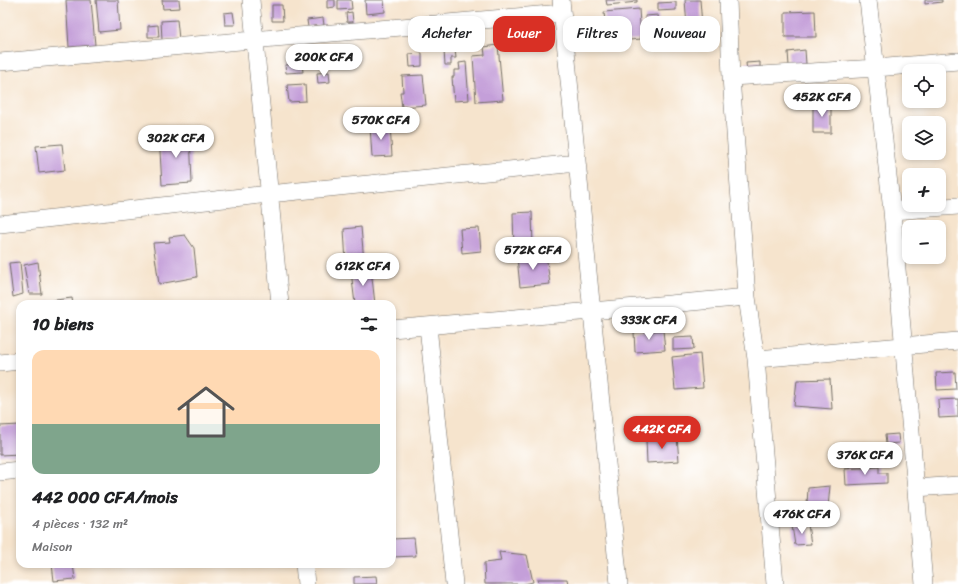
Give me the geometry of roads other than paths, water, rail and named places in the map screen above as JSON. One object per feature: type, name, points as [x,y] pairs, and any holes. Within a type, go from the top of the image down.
[{"type":"street","points":[[251,0],[280,300]]},
{"type":"street","points":[[728,0],[731,77],[747,298],[756,359],[775,584]]},
{"type":"street","points":[[868,0],[892,211],[924,584]]},
{"type":"street","points":[[0,62],[255,40],[562,7],[618,584]]},
{"type":"street","points":[[731,77],[876,68],[958,61]]},
{"type":"street","points":[[0,224],[269,194],[577,164]]},
{"type":"street","points":[[892,211],[958,206]]},
{"type":"street","points":[[396,329],[747,298]]},
{"type":"street","points":[[428,326],[454,584]]},
{"type":"street","points":[[756,359],[958,342]]},
{"type":"street","points":[[0,363],[16,361]]},
{"type":"street","points":[[0,472],[16,470]]},
{"type":"street","points":[[916,488],[958,485]]},
{"type":"street","points":[[304,568],[306,584]]}]
